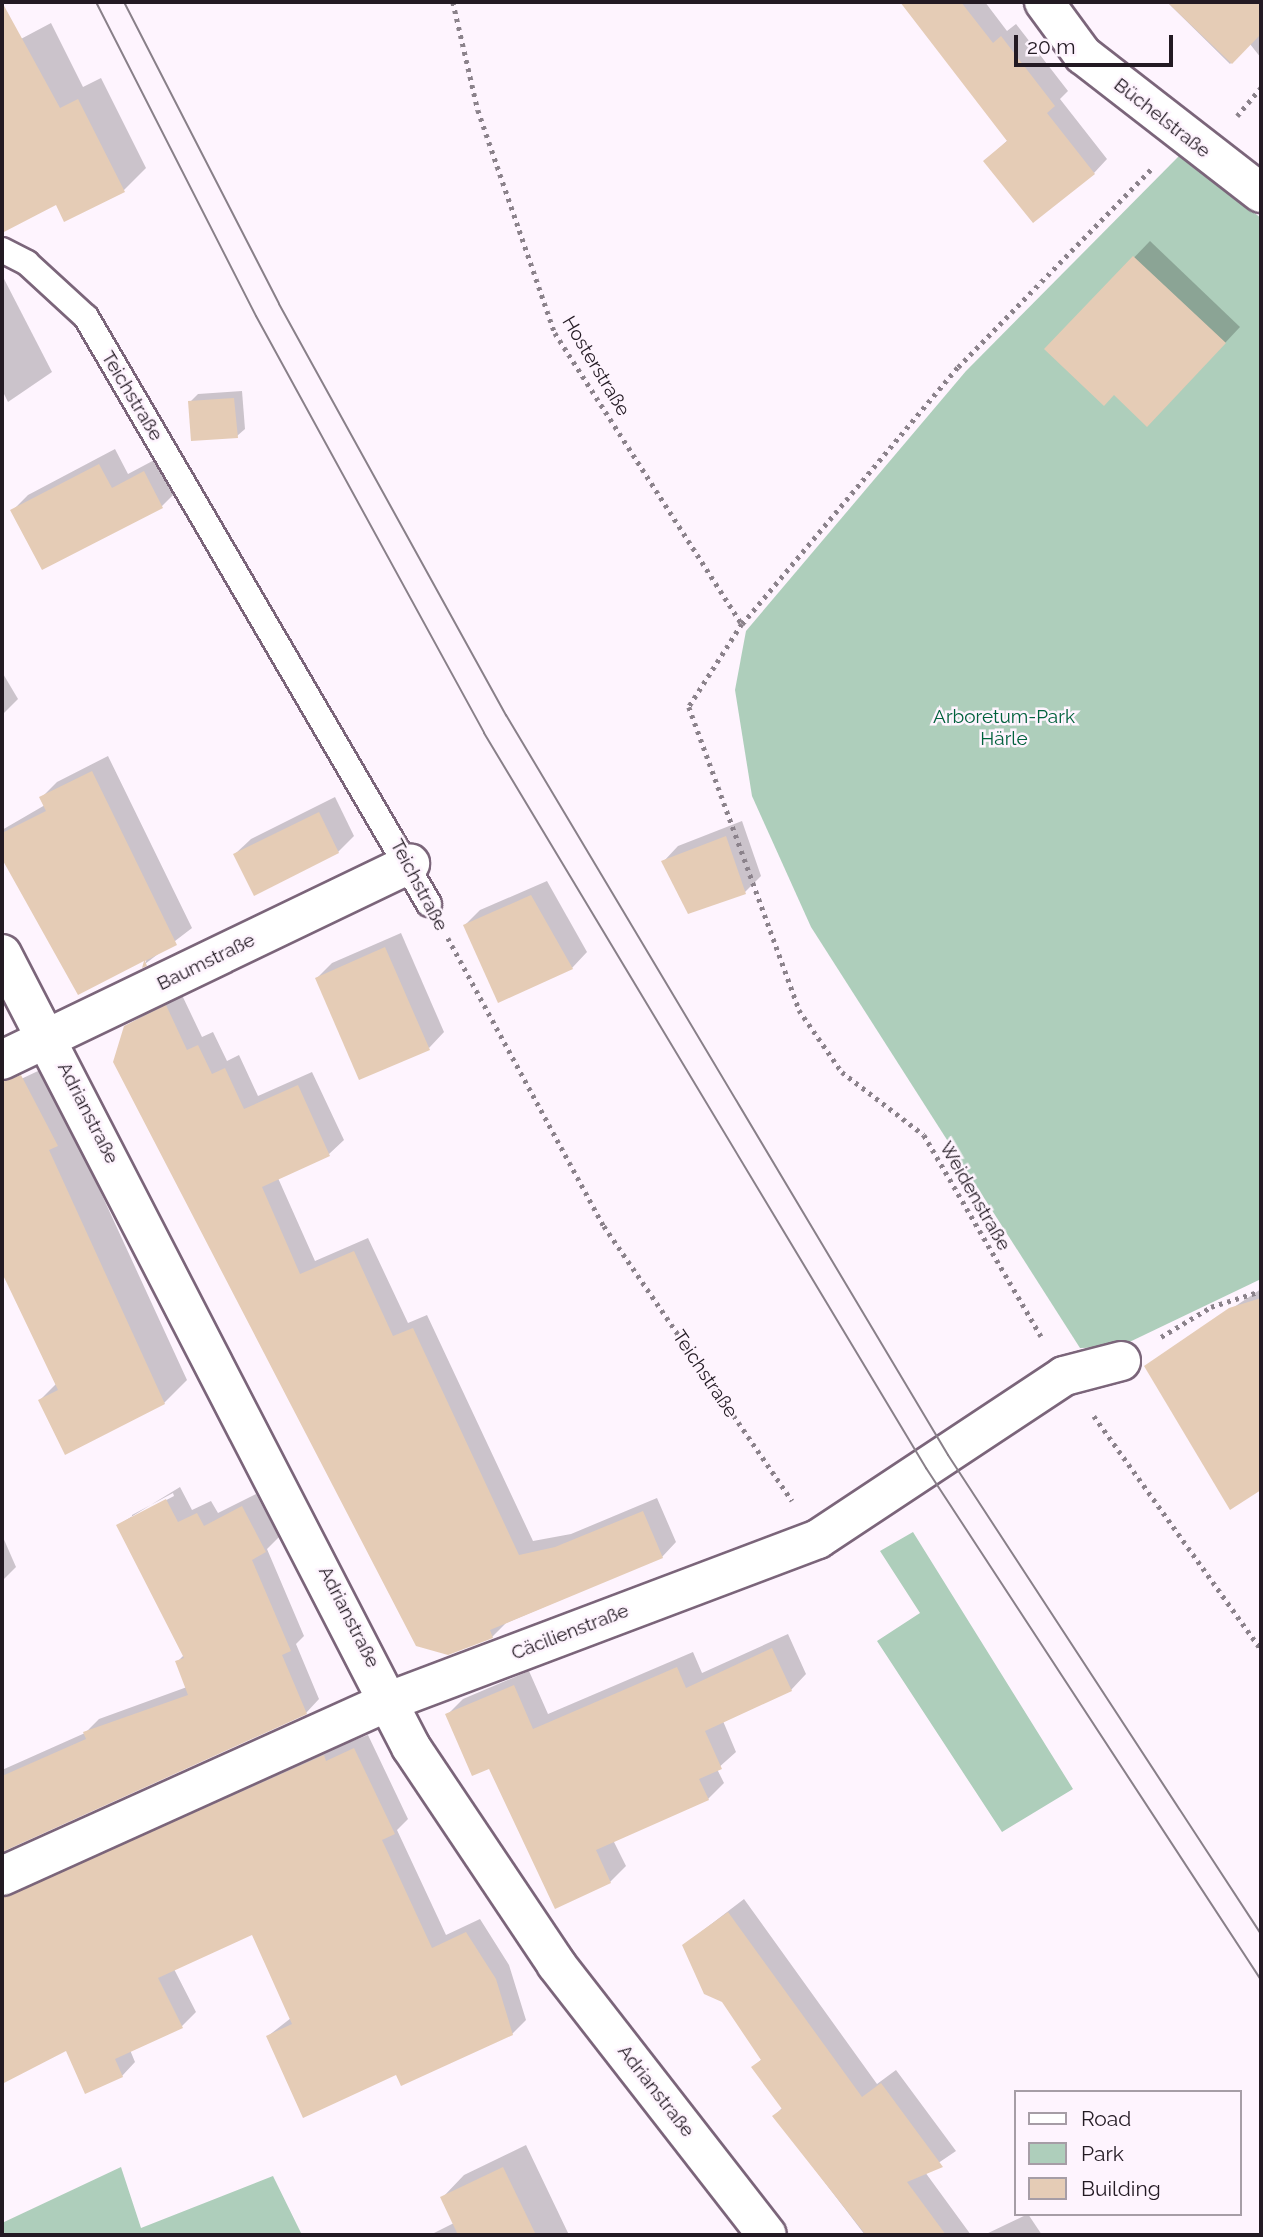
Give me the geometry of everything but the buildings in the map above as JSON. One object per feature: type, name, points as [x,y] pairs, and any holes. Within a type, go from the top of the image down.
[{"type":"street","name":"Büchelstraße","points":[[1044,2],[1083,55],[1182,136],[1261,193]]},
{"type":"street","name":"Baumstraße","points":[[2,1060],[410,864]]},
{"type":"street","name":"Adrianstraße","points":[[2,954],[49,1037],[392,1700],[411,1747],[556,1964],[767,2235]]},
{"type":"street","name":"Cäcilienstraße","points":[[2,1876],[392,1700],[818,1539],[1064,1376],[1121,1361]]},
{"type":"lane","name":"Teichstraße","points":[[2,250],[27,263],[86,317],[410,864],[429,904]]},
{"type":"path","name":"Hosterstraße","points":[[453,2],[478,110],[555,333],[742,624]]},
{"type":"path","points":[[742,624],[958,368],[1182,136]]},
{"type":"path","name":"Weidenstraße","points":[[742,624],[689,707],[799,1010],[842,1072],[924,1135],[1064,1376],[1261,1649]]},
{"type":"path","name":"Teichstraße","points":[[429,904],[604,1226],[818,1539]]},
{"type":"path","points":[[1121,1361],[1211,1307],[1261,1291]]},
{"type":"green space","name":"Arboretum-Park Härle","points":[[1179,156],[1261,218],[1261,1279],[1119,1347],[1080,1348],[811,927],[752,796],[735,690],[746,631],[966,371]]},
{"type":"green space","points":[[913,1532],[1073,1789],[1002,1832],[877,1641],[920,1613],[880,1551]]},
{"type":"green space","points":[[121,2167],[141,2228],[273,2176],[302,2235],[2,2235],[2,2223]]},
{"type":"tram line","points":[[96,2],[256,316],[484,733],[926,1468],[1261,1980]]},
{"type":"tram line","points":[[124,2],[279,304],[506,715],[948,1455],[1261,1934]]}]
